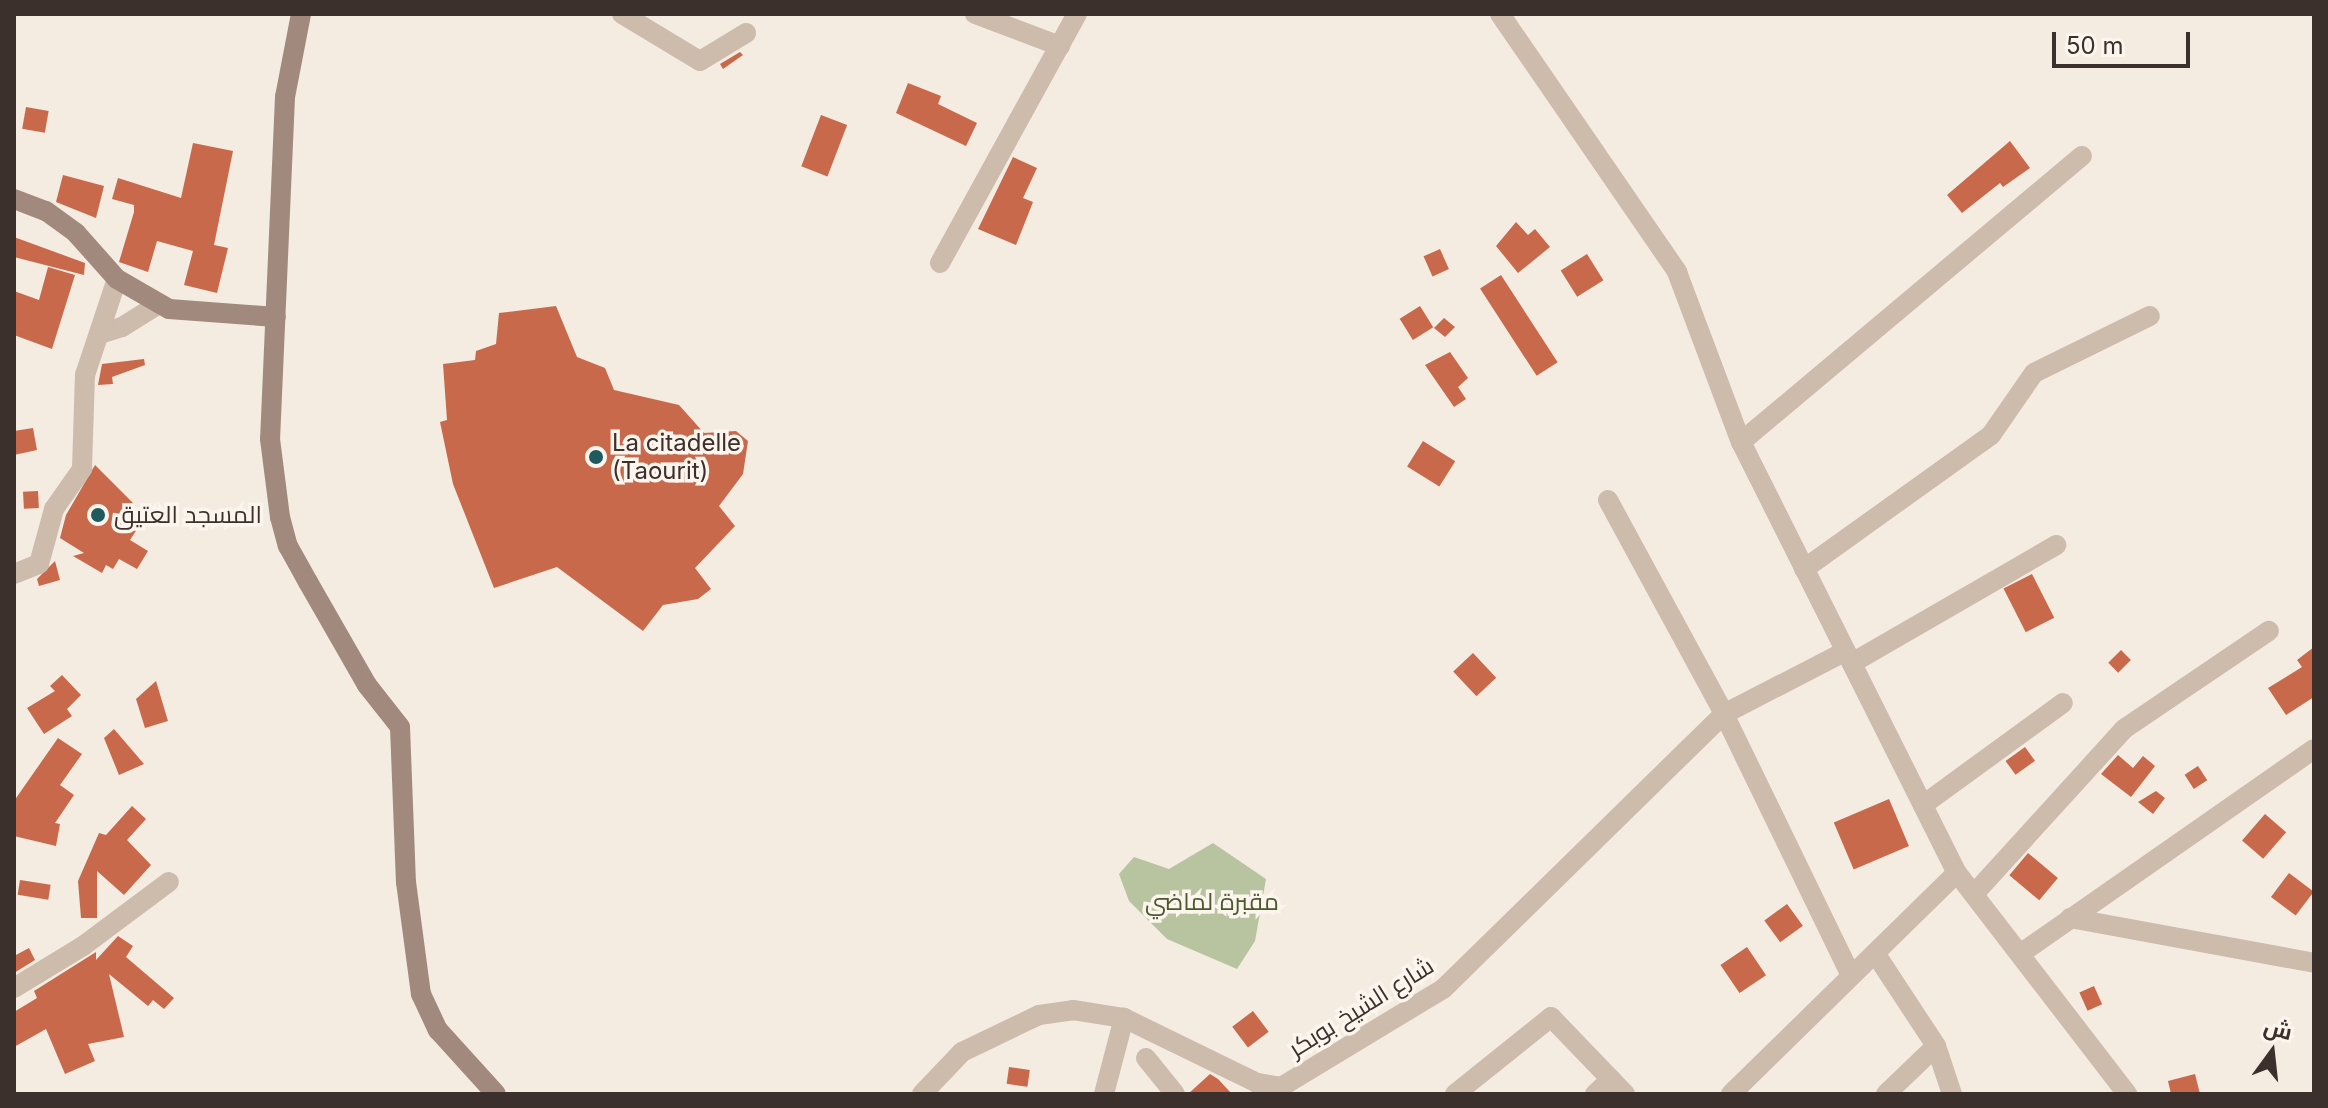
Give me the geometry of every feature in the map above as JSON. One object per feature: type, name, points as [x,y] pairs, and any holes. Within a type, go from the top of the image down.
[{"type":"street","points":[[301,14],[285,97],[270,439],[288,546],[367,685],[400,727],[406,882],[421,994],[438,1030],[496,1094]]},
{"type":"street","points":[[622,14],[700,61],[746,33]]},
{"type":"street","points":[[975,14],[1060,46]]},
{"type":"street","points":[[940,263],[1077,14]]},
{"type":"street","points":[[1500,14],[1677,272],[1741,442],[1957,873],[2127,1094]]},
{"type":"street","points":[[1741,442],[2082,156]]},
{"type":"street","points":[[14,199],[46,211],[76,233],[117,279],[159,304],[276,317]]},
{"type":"street","points":[[14,574],[39,564],[54,509],[82,469],[85,375],[117,279]]},
{"type":"street","points":[[100,334],[122,327],[159,304]]},
{"type":"street","points":[[1804,569],[1991,435],[2034,373],[2150,316]]},
{"type":"street","points":[[1608,500],[1724,714],[1851,976]]},
{"type":"street","name":"شارع الشيخ بوبكر","points":[[922,1094],[962,1052],[1039,1015],[1073,1010],[1124,1018],[1257,1083],[1281,1087],[1443,989],[1724,714],[1849,657],[2056,545]]},
{"type":"street","points":[[1974,894],[2124,729],[2269,631]]},
{"type":"street","points":[[1923,805],[2063,703]]},
{"type":"street","points":[[2020,954],[2314,749]]},
{"type":"street","points":[[1731,1094],[1957,873]]},
{"type":"street","points":[[14,988],[83,946],[169,882]]},
{"type":"street","points":[[2070,918],[2314,963]]},
{"type":"street","points":[[1875,953],[1936,1046],[1952,1094]]},
{"type":"street","points":[[1455,1094],[1551,1017],[1625,1094]]},
{"type":"street","points":[[1104,1094],[1124,1018]]},
{"type":"street","points":[[1886,1094],[1936,1046]]},
{"type":"street","points":[[1146,1058],[1175,1094]]},
{"type":"street","points":[[1595,1094],[1611,1079]]},
{"type":"green space","name":"مقبرة لماضي","points":[[1213,843],[1266,879],[1255,941],[1237,969],[1167,939],[1129,901],[1119,874],[1134,857],[1169,869]]},
{"type":"building","points":[[740,52],[743,55],[723,69],[720,64]]},
{"type":"building","points":[[908,83],[941,96],[938,104],[977,123],[966,146],[896,113]]},
{"type":"building","points":[[26,107],[49,111],[45,133],[22,129]]},
{"type":"building","points":[[821,115],[847,125],[827,176],[801,166]]},
{"type":"building","points":[[2010,141],[2030,168],[2003,187],[2000,183],[1962,213],[1947,195]]},
{"type":"building","points":[[193,143],[233,151],[214,245],[228,248],[217,293],[184,285],[193,251],[157,241],[148,272],[119,262],[134,205],[112,199],[118,178],[181,198]]},
{"type":"building","points":[[1013,157],[1037,168],[1023,198],[1033,202],[1016,245],[978,229]]},
{"type":"building","points":[[63,175],[104,186],[96,218],[56,202]]},
{"type":"building","points":[[1516,222],[1528,235],[1535,229],[1550,247],[1518,273],[1496,246]]},
{"type":"building","points":[[14,237],[85,263],[84,275],[14,257]]},
{"type":"building","points":[[1440,249],[1449,269],[1433,276],[1424,256]]},
{"type":"building","points":[[1587,254],[1603,280],[1577,297],[1561,270]]},
{"type":"building","points":[[48,267],[75,275],[52,349],[14,335],[14,291],[39,300]]},
{"type":"building","points":[[1501,275],[1558,362],[1537,376],[1480,289]]},
{"type":"building","name":"La citadelle (Taourit)","points":[[556,306],[577,357],[605,368],[614,390],[679,405],[704,433],[736,431],[748,441],[743,474],[719,506],[735,526],[695,568],[711,589],[698,599],[663,605],[643,631],[557,567],[494,588],[453,484],[440,422],[447,420],[443,364],[475,360],[476,351],[496,344],[499,313]]},
{"type":"building","points":[[1420,306],[1433,327],[1413,340],[1400,319]]},
{"type":"building","points":[[1444,318],[1455,327],[1445,337],[1434,328]]},
{"type":"building","points":[[1450,352],[1468,378],[1458,387],[1466,399],[1454,407],[1425,365]]},
{"type":"building","points":[[144,359],[145,365],[112,377],[113,384],[98,385],[102,364]]},
{"type":"building","points":[[33,428],[37,450],[14,455],[14,431]]},
{"type":"building","points":[[1423,441],[1455,461],[1439,487],[1407,466]]},
{"type":"building","name":"المسجد العتيق","points":[[95,465],[134,504],[128,510],[143,520],[130,540],[148,551],[137,569],[119,559],[113,569],[106,565],[102,573],[73,556],[84,553],[60,538],[66,515]]},
{"type":"building","points":[[38,491],[39,508],[24,509],[23,492]]},
{"type":"building","points":[[55,561],[60,580],[39,586],[37,579]]},
{"type":"building","points":[[2032,574],[2054,618],[2026,632],[2003,589]]},
{"type":"building","points":[[2314,647],[2314,697],[2286,715],[2268,688],[2302,667],[2297,660]]},
{"type":"building","points":[[2121,650],[2131,660],[2118,673],[2108,663]]},
{"type":"building","points":[[1473,653],[1496,678],[1476,696],[1453,671]]},
{"type":"building","points":[[62,675],[81,695],[67,709],[72,716],[44,734],[27,708],[55,691],[50,686]]},
{"type":"building","points":[[156,681],[168,721],[145,728],[136,699]]},
{"type":"building","points":[[114,729],[144,764],[119,775],[104,738]]},
{"type":"building","points":[[58,738],[82,754],[60,785],[74,795],[55,823],[60,824],[56,846],[14,836],[14,801]]},
{"type":"building","points":[[2025,747],[2035,761],[2016,775],[2006,761]]},
{"type":"building","points":[[2118,755],[2133,768],[2143,756],[2155,766],[2131,797],[2101,774]]},
{"type":"building","points":[[2198,766],[2207,780],[2194,789],[2185,775]]},
{"type":"building","points":[[2156,791],[2165,798],[2153,814],[2138,802]]},
{"type":"building","points":[[1889,799],[1909,846],[1854,869],[1834,822]]},
{"type":"building","points":[[132,806],[146,819],[127,840],[151,865],[124,895],[97,871],[97,918],[81,918],[78,881],[99,833],[106,835]]},
{"type":"building","points":[[2265,814],[2286,832],[2263,859],[2242,840]]},
{"type":"building","points":[[2028,853],[2058,878],[2039,900],[2009,875]]},
{"type":"building","points":[[2289,873],[2314,892],[2296,916],[2271,897]]},
{"type":"building","points":[[20,880],[51,885],[48,900],[18,895]]},
{"type":"building","points":[[1787,904],[1803,926],[1780,942],[1764,920]]},
{"type":"building","points":[[118,936],[133,946],[126,957],[174,998],[164,1009],[153,1000],[148,1006],[109,974],[124,1037],[88,1044],[95,1061],[65,1074],[46,1029],[14,1047],[14,1012],[37,998],[34,991],[96,952],[96,960]]},
{"type":"building","points":[[1747,947],[1766,975],[1739,993],[1720,965]]},
{"type":"building","points":[[29,948],[35,960],[14,973],[14,956]]},
{"type":"building","points":[[2094,986],[2102,1004],[2088,1011],[2079,993]]},
{"type":"building","points":[[1253,1011],[1269,1032],[1248,1047],[1232,1027]]},
{"type":"building","points":[[1009,1067],[1030,1070],[1027,1087],[1007,1084]]},
{"type":"building","points":[[1210,1074],[1232,1094],[1188,1094]]},
{"type":"building","points":[[2195,1074],[2200,1094],[2171,1094],[2168,1081]]},
{"type":"place","name":"La citadelle (Taourit)","points":[[596,457]]},
{"type":"place","name":"المسجد العتيق","points":[[98,515]]}]
